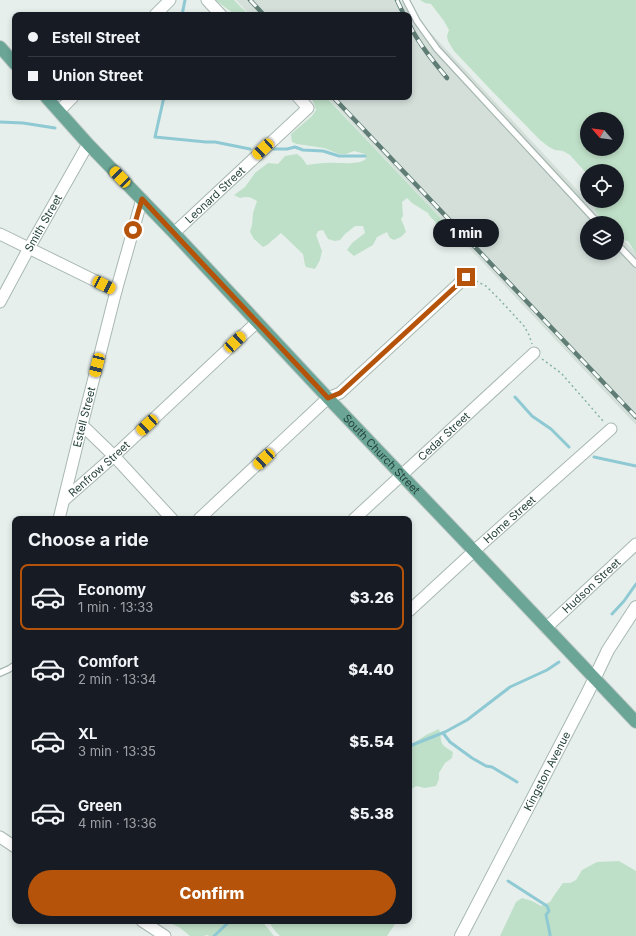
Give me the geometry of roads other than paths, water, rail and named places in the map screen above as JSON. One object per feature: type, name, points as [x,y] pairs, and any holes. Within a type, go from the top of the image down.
[{"type":"main road","points":[[0,48],[12,61]]},
{"type":"main road","name":"South Church Street","points":[[49,100],[88,144],[142,199],[328,398],[402,474],[636,722]]},
{"type":"street","points":[[158,12],[170,0]]},
{"type":"street","points":[[207,0],[218,12]]},
{"type":"street","points":[[59,111],[70,100]]},
{"type":"street","name":"Leonard Street","points":[[174,233],[308,108],[301,100]]},
{"type":"street","name":"Smith Street","points":[[0,302],[88,144]]},
{"type":"street","name":"Estell Street","points":[[60,516],[116,291],[142,199]]},
{"type":"street","points":[[0,234],[116,291]]},
{"type":"street","points":[[202,516],[328,398],[340,393],[466,277]]},
{"type":"street","name":"Renfrow Street","points":[[64,500],[114,456],[257,322]]},
{"type":"street","name":"Cedar Street","points":[[357,516],[534,353]]},
{"type":"street","points":[[82,425],[114,456],[169,516]]},
{"type":"street","name":"Home Street","points":[[412,608],[611,429]]},
{"type":"street","name":"Hudson Street","points":[[546,628],[636,544]]},
{"type":"street","name":"Kingston Avenue","points":[[461,936],[588,692],[608,650],[636,607]]},
{"type":"street","points":[[147,924],[166,936]]},
{"type":"lane","points":[[406,0],[417,21],[437,49],[592,216]]},
{"type":"lane","points":[[624,251],[636,264]]},
{"type":"lane","points":[[0,673],[12,667]]},
{"type":"waterway","points":[[183,12],[185,0]]},
{"type":"waterway","points":[[163,100],[155,137],[215,142],[250,149]]},
{"type":"waterway","points":[[0,122],[23,123],[55,128]]},
{"type":"waterway","points":[[273,149],[287,149],[295,147],[303,150],[323,151],[339,156],[365,156]]},
{"type":"waterway","points":[[515,397],[532,416],[551,429],[569,447]]},
{"type":"waterway","points":[[594,457],[636,466]]},
{"type":"waterway","points":[[612,614],[624,601],[636,584]]},
{"type":"waterway","points":[[412,745],[445,732],[467,720],[510,687],[547,670],[559,662]]},
{"type":"waterway","points":[[443,733],[450,742],[472,758],[486,766],[492,767],[517,782]]},
{"type":"waterway","points":[[508,881],[547,906],[549,911],[546,915],[550,936]]},
{"type":"waterway","points":[[214,936],[227,924]]},
{"type":"railway","points":[[250,0],[261,12]]},
{"type":"railway","points":[[397,0],[403,12]]},
{"type":"railway","points":[[412,29],[431,59],[447,78]]},
{"type":"railway","points":[[336,100],[636,417]]}]
